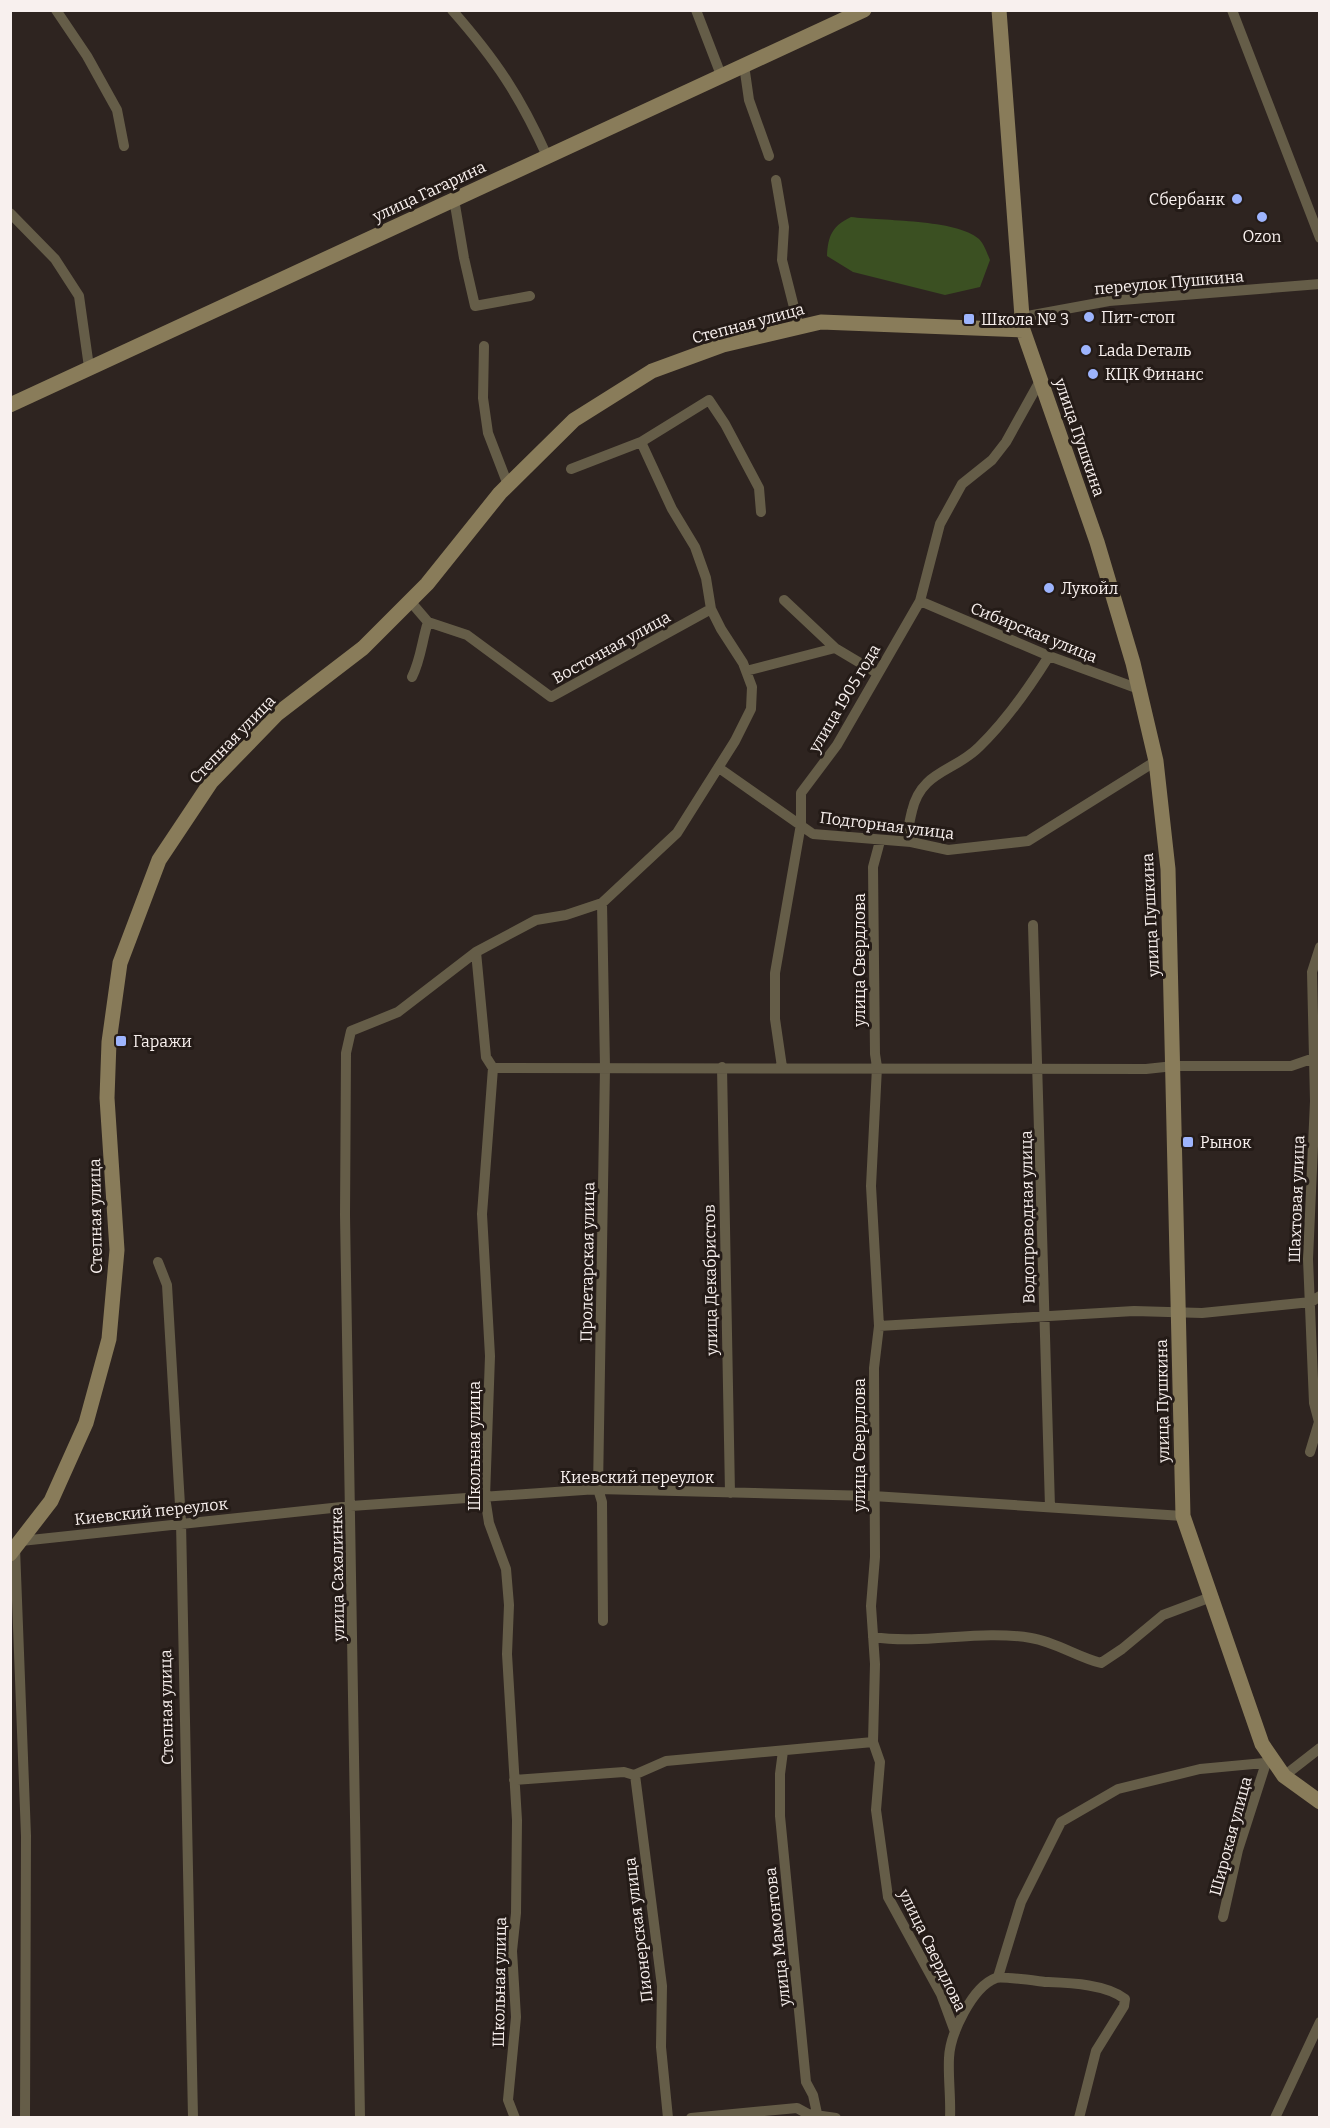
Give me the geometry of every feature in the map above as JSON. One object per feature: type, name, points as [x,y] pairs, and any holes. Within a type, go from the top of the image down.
[{"type":"street","points":[[56,10],[87,56],[117,110],[124,146]]},
{"type":"street","points":[[452,10],[503,71],[528,114],[547,156]]},
{"type":"street","points":[[696,10],[721,75]]},
{"type":"street","name":"улица Гагарина","points":[[10,405],[721,75],[839,16],[864,10]]},
{"type":"street","name":"улица Пушкина","points":[[999,10],[1022,324],[1097,543],[1139,689],[1156,762],[1168,869],[1183,1516],[1270,1762],[1284,1776],[1320,1802]]},
{"type":"street","points":[[1232,10],[1320,238]]},
{"type":"street","points":[[744,64],[749,100],[769,156]]},
{"type":"street","points":[[776,180],[783,227],[782,260],[799,327]]},
{"type":"street","points":[[454,199],[475,306],[530,296]]},
{"type":"street","points":[[10,213],[55,259],[79,296],[89,367]]},
{"type":"street","name":"переулок Пушкина","points":[[1022,324],[1109,301],[1320,284]]},
{"type":"street","name":"Степная улица","points":[[16,1547],[51,1500],[86,1423],[109,1339],[117,1250],[107,1098],[109,1042],[120,963],[159,860],[211,782],[277,714],[363,648],[410,601],[508,485],[574,420],[652,371],[723,345],[821,322],[869,322],[952,329],[1022,324]]},
{"type":"street","points":[[484,346],[483,398],[488,433],[508,485]]},
{"type":"street","name":"улица 1905 года","points":[[782,1067],[775,1019],[775,973],[801,824],[801,793],[837,745],[920,601],[940,524],[962,484],[993,460],[1006,442],[1041,379]]},
{"type":"street","points":[[571,469],[641,442],[709,400],[725,424],[759,488],[761,512]]},
{"type":"street","points":[[476,952],[536,920],[566,915],[603,903],[677,833],[720,768],[751,709],[752,687],[745,667],[711,609],[706,578],[694,547],[672,509],[641,442]]},
{"type":"street","points":[[784,600],[835,648],[877,673]]},
{"type":"street","points":[[410,601],[428,622],[421,643],[420,661],[412,677]]},
{"type":"street","name":"Сибирская улица","points":[[920,601],[1048,656],[1139,689]]},
{"type":"street","name":"Восточная улица","points":[[428,622],[467,635],[551,698],[711,609]]},
{"type":"street","points":[[745,667],[835,648]]},
{"type":"street","points":[[911,842],[907,832],[915,796],[933,776],[978,748],[1029,688],[1048,656]]},
{"type":"street","name":"Подгорная улица","points":[[720,768],[813,834],[911,842],[948,850],[1028,841],[1156,762]]},
{"type":"street","name":"улица Свердлова","points":[[880,841],[873,867],[875,1054],[878,1067],[871,1186],[879,1326],[874,1368],[875,1557],[871,1606],[875,1665],[873,1742],[880,1762],[876,1810],[888,1897],[941,1994],[955,2032]]},
{"type":"street","name":"Пролетарская улица","points":[[603,903],[604,1067],[598,1489],[602,1502],[603,1621]]},
{"type":"street","name":"Водопроводная улица","points":[[1033,925],[1050,1507]]},
{"type":"street","name":"Шахтовая улица","points":[[1310,1452],[1319,1422],[1314,1403],[1315,1299],[1308,1259],[1317,1057],[1312,972],[1320,947]]},
{"type":"street","name":"улица Сахалинка","points":[[360,2118],[345,1215],[346,1053],[351,1031],[398,1012],[476,952]]},
{"type":"street","name":"Школьная улица","points":[[476,952],[486,1057],[493,1068],[482,1214],[490,1356],[485,1497],[489,1523],[506,1569],[509,1605],[507,1654],[514,1780],[516,1913],[512,1951],[516,2017],[508,2100],[515,2118]]},
{"type":"street","points":[[493,1068],[1038,1067],[1146,1069],[1174,1066],[1291,1066],[1317,1057]]},
{"type":"street","name":"улица Декабристов","points":[[722,1067],[730,1493]]},
{"type":"street","name":"Степная улица","points":[[158,1262],[167,1285],[181,1522],[193,2118]]},
{"type":"street","points":[[879,1326],[1134,1311],[1202,1313],[1315,1299]]},
{"type":"street","name":"Киевский переулок","points":[[16,1547],[181,1522],[351,1506],[598,1489],[873,1496],[1183,1516]]},
{"type":"street","points":[[16,1547],[26,1836],[25,2118]]},
{"type":"street","points":[[873,1637],[895,1640],[1001,1635],[1032,1638],[1101,1663],[1163,1616],[1211,1597]]},
{"type":"street","points":[[514,1780],[624,1772],[635,1775],[666,1761],[873,1742]]},
{"type":"street","points":[[1284,1776],[1320,1748]]},
{"type":"street","name":"улица Мамонтова","points":[[783,1751],[780,1774],[782,1828],[806,2082],[813,2095],[818,2116]]},
{"type":"street","name":"Широкая улица","points":[[998,1977],[1003,1952],[1021,1902],[1060,1822],[1118,1789],[1200,1770],[1270,1762],[1238,1850],[1223,1917]]},
{"type":"street","name":"Пионерская улица","points":[[635,1775],[662,1986],[661,2047],[668,2118]]},
{"type":"street","points":[[950,2118],[949,2056],[955,2032],[969,2002],[986,1984],[998,1977],[1068,1983],[1118,1993],[1125,1999],[1124,2006],[1095,2051],[1079,2118]]},
{"type":"street","points":[[1275,2118],[1320,2022]]},
{"type":"street","points":[[691,2118],[796,2108],[818,2116],[836,2118]]},
{"type":"green space","points":[[851,217],[937,224],[968,232],[981,241],[990,260],[980,287],[945,295],[853,272],[827,256],[832,232],[839,224]]},
{"type":"place","name":"Сбербанк","points":[[1237,199]]},
{"type":"place","name":"Ozon","points":[[1262,217]]},
{"type":"place","name":"Пит-стоп","points":[[1089,317]]},
{"type":"place","name":"Школа № 3","points":[[969,319]]},
{"type":"place","name":"Lada Dеталь","points":[[1086,350]]},
{"type":"place","name":"КЦК Финанс","points":[[1093,374]]},
{"type":"place","name":"Лукойл","points":[[1049,588]]},
{"type":"place","name":"Гаражи","points":[[121,1041]]},
{"type":"place","name":"Рынок","points":[[1188,1142]]}]
